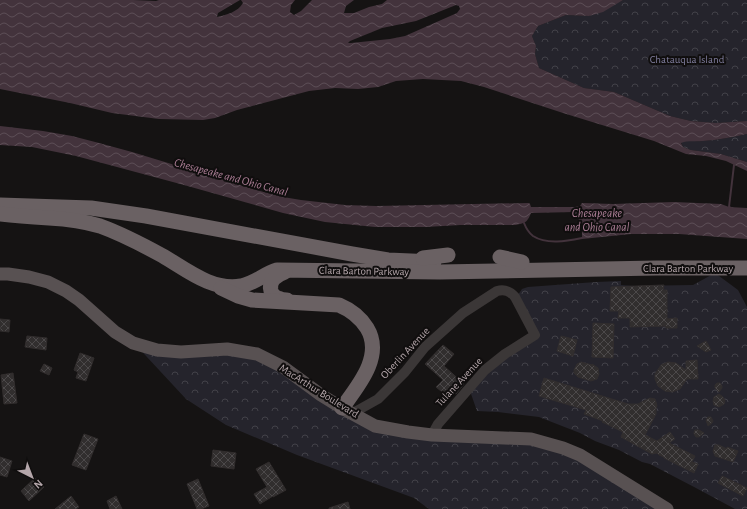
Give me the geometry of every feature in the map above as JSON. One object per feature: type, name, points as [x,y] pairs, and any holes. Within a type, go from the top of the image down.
[{"type":"highway","name":"Clara Barton Parkway","points":[[0,205],[91,208],[146,216],[388,260],[430,262],[747,260]]},
{"type":"highway","name":"Clara Barton Parkway","points":[[0,214],[75,220],[99,226],[123,235],[211,283],[233,287],[250,284],[277,270],[440,272],[649,268],[747,268]]},
{"type":"highway","points":[[143,246],[128,233],[125,226],[127,221],[132,217],[146,216]]},
{"type":"highway","points":[[388,260],[427,258],[448,255]]},
{"type":"highway","points":[[500,257],[522,262]]},
{"type":"highway","points":[[289,270],[273,280],[271,288],[273,295],[277,298],[292,302]]},
{"type":"highway","points":[[211,283],[245,298],[339,305],[346,308],[358,317],[363,322],[371,337],[372,356],[348,411]]},
{"type":"main road","name":"MacArthur Boulevard","points":[[0,274],[29,276],[48,282],[66,291],[79,300],[115,332],[134,343],[157,350],[182,352],[228,349],[257,354],[283,367],[321,395],[375,426],[432,435],[531,439],[563,448],[580,455],[667,509]]},
{"type":"street","name":"Oberlin Avenue","points":[[348,411],[378,399],[406,372],[425,347],[463,313],[500,290],[511,293],[515,297]]},
{"type":"street","name":"Tulane Avenue","points":[[432,435],[438,424],[485,370],[505,354],[534,335],[515,297]]},
{"type":"green space","name":"Chatauqua Island","points":[[623,0],[747,0],[747,121],[716,123],[691,121],[670,116],[614,92],[584,88],[539,68],[535,54],[536,46],[532,36],[538,26],[566,15],[589,16]]},
{"type":"green space","points":[[747,134],[747,162],[721,154],[691,150],[683,147],[681,142],[714,140]]},
{"type":"green space","points":[[715,273],[738,290],[747,307],[747,509],[735,509],[650,464],[642,462],[619,450],[539,417],[477,411],[470,391],[497,365],[539,338],[518,295],[522,289],[528,287],[621,281],[621,285],[634,286],[693,285]]},
{"type":"green space","points":[[134,343],[257,354],[375,426],[563,448],[667,509],[429,509],[414,498],[297,455],[226,425],[186,399]]},
{"type":"water","points":[[0,0],[240,0],[218,13],[217,17],[238,9],[243,3],[241,0],[295,0],[291,5],[290,12],[294,15],[301,11],[312,0],[354,0],[346,6],[344,13],[354,13],[382,4],[387,0],[623,0],[603,12],[589,16],[566,15],[538,26],[532,36],[536,46],[535,54],[539,68],[584,88],[614,92],[670,116],[691,121],[716,123],[747,121],[747,134],[714,140],[689,141],[681,143],[683,147],[691,150],[721,154],[747,162],[747,171],[726,161],[706,156],[686,154],[654,141],[461,81],[423,79],[396,81],[378,87],[358,89],[335,88],[309,91],[237,110],[215,118],[203,120],[159,119],[112,113],[0,89]],"holes":[[[456,5],[459,6],[460,9],[457,13],[405,36],[348,43],[382,28],[416,21]]]},
{"type":"water","name":"Chesapeake and Ohio Canal","points":[[0,126],[72,136],[132,152],[283,197],[345,205],[376,206],[529,203],[531,207],[575,207],[580,206],[582,203],[613,204],[674,202],[721,204],[729,207],[747,208],[747,239],[679,234],[631,234],[582,239],[582,230],[579,220],[574,212],[531,213],[525,222],[515,225],[375,227],[325,222],[283,213],[76,156],[32,147],[0,145]]},
{"type":"building","points":[[664,285],[663,290],[667,290],[667,319],[677,318],[677,328],[666,328],[666,326],[630,327],[630,318],[618,318],[619,311],[610,311],[611,287]]},
{"type":"building","points":[[0,319],[10,320],[9,332],[0,331]]},
{"type":"building","points":[[593,323],[614,324],[613,358],[592,357]]},
{"type":"building","points":[[27,336],[47,338],[46,350],[25,347]]},
{"type":"building","points":[[561,336],[577,340],[573,356],[557,351]]},
{"type":"building","points":[[706,341],[711,350],[706,352],[697,346]]},
{"type":"building","points":[[443,345],[454,354],[444,366],[464,384],[456,394],[453,392],[449,393],[441,391],[436,387],[443,380],[425,364]]},
{"type":"building","points":[[80,353],[94,358],[86,381],[76,378],[78,372],[74,370]]},
{"type":"building","points":[[697,360],[698,379],[687,379],[680,389],[672,392],[665,391],[658,386],[655,379],[655,374],[661,365],[668,362],[676,363],[686,370],[686,361]]},
{"type":"building","points":[[581,362],[592,364],[598,368],[599,374],[597,379],[591,381],[578,377],[574,373],[577,364]]},
{"type":"building","points":[[44,364],[52,368],[49,375],[40,371]]},
{"type":"building","points":[[13,373],[17,403],[4,404],[1,375]]},
{"type":"building","points":[[544,378],[628,404],[638,404],[650,398],[655,399],[657,406],[656,414],[645,435],[657,441],[670,432],[675,439],[669,443],[695,456],[692,462],[698,464],[694,473],[657,453],[652,454],[621,437],[623,432],[602,422],[603,421],[584,414],[586,410],[539,396]]},
{"type":"building","points":[[717,383],[720,383],[722,386],[719,392],[715,388]]},
{"type":"building","points":[[719,394],[725,401],[724,404],[719,407],[714,405],[713,401],[714,397]]},
{"type":"building","points":[[708,417],[711,417],[713,421],[708,426],[706,420]]},
{"type":"building","points":[[695,430],[699,430],[704,433],[699,437],[696,437],[694,434]]},
{"type":"building","points":[[84,434],[98,439],[86,470],[72,465]]},
{"type":"building","points":[[715,445],[738,451],[733,462],[715,456],[713,451]]},
{"type":"building","points":[[213,450],[236,453],[234,469],[211,466]]},
{"type":"building","points":[[0,457],[12,461],[7,477],[0,475]]},
{"type":"building","points":[[269,462],[286,490],[260,504],[254,494],[267,487],[256,469]]},
{"type":"building","points":[[722,476],[747,488],[743,496],[718,483]]},
{"type":"building","points":[[35,478],[44,487],[29,501],[21,491]]},
{"type":"building","points":[[198,479],[209,506],[201,509],[197,509],[187,484]]},
{"type":"building","points":[[71,496],[79,507],[76,509],[55,509]]},
{"type":"building","points":[[116,496],[122,509],[110,509],[107,501]]},
{"type":"building","points":[[348,502],[350,509],[329,509],[329,508]]},
{"type":"waterway","points":[[731,208],[729,207],[734,165]]},
{"type":"waterway","name":"Chesapeake and Ohio Canal","points":[[524,223],[533,236],[544,241],[557,242],[582,238]]}]
